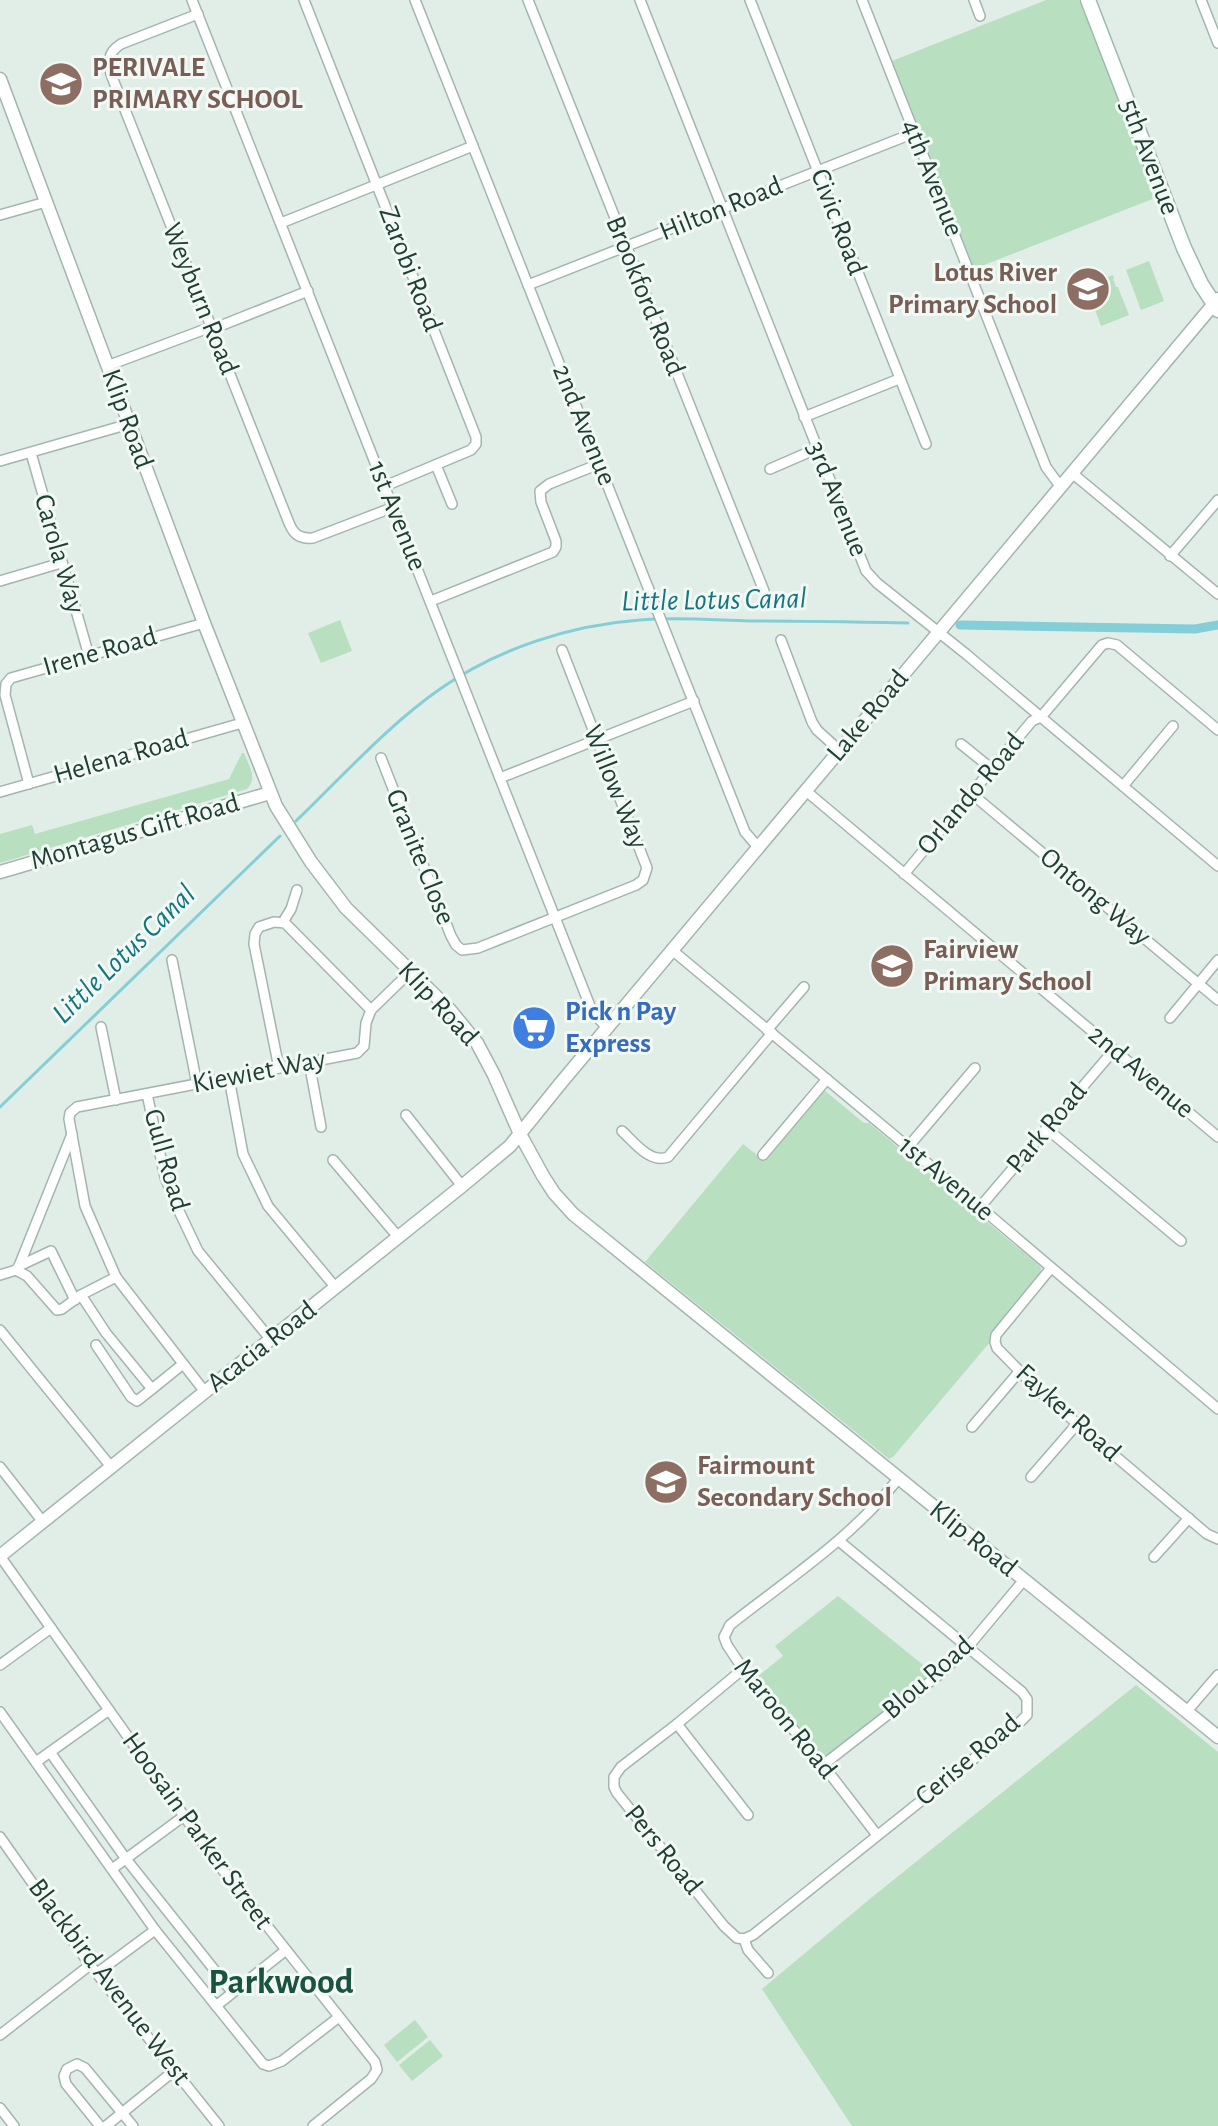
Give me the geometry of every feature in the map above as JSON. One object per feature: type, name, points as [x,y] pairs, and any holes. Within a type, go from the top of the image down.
[{"type":"main road","name":"5th Avenue","points":[[1088,0],[1184,248],[1201,284],[1217,305]]},
{"type":"street","name":"1st Avenue","points":[[192,0],[592,1011],[607,1028]]},
{"type":"street","name":"Zarobi Road","points":[[304,0],[476,437],[476,444],[471,450],[385,486]]},
{"type":"street","name":"2nd Avenue","points":[[415,0],[745,832],[758,847]]},
{"type":"street","name":"Brookford Road","points":[[528,0],[764,591]]},
{"type":"street","name":"3rd Avenue","points":[[640,0],[866,571],[1218,866]]},
{"type":"street","name":"Civic Road","points":[[750,0],[926,444]]},
{"type":"street","name":"4th Avenue","points":[[862,0],[1046,467],[1060,486]]},
{"type":"street","points":[[974,0],[980,16]]},
{"type":"street","points":[[1201,0],[1218,43]]},
{"type":"street","name":"Weyburn Road","points":[[198,14],[121,44],[113,49],[108,61],[211,327],[295,535],[313,538],[394,507]]},
{"type":"street","name":"Klip Road","points":[[0,79],[270,793],[294,838],[346,908],[450,1010],[477,1043],[548,1185],[580,1221],[1218,1737]]},
{"type":"street","name":"Hilton Road","points":[[528,285],[914,133]]},
{"type":"street","points":[[281,223],[473,146]]},
{"type":"street","points":[[0,215],[46,202]]},
{"type":"street","points":[[107,366],[308,291]]},
{"type":"street","name":"Lake Road","points":[[520,1134],[1060,486],[1217,305]]},
{"type":"street","points":[[804,417],[899,379]]},
{"type":"street","points":[[0,461],[129,424]]},
{"type":"street","points":[[770,469],[816,449]]},
{"type":"street","name":"Carola Way","points":[[31,453],[89,656]]},
{"type":"street","points":[[431,601],[553,552],[556,541],[541,502],[540,491],[549,484],[599,464]]},
{"type":"street","points":[[436,465],[452,504]]},
{"type":"street","points":[[1072,473],[1218,594]]},
{"type":"street","points":[[1170,556],[1218,500]]},
{"type":"street","points":[[0,581],[61,563]]},
{"type":"street","name":"Irene Road","points":[[29,784],[5,695],[6,684],[18,675],[204,623]]},
{"type":"street","points":[[781,640],[812,722],[839,750]]},
{"type":"street","name":"Orlando Road","points":[[904,874],[1032,721],[1041,717],[1099,647],[1108,643],[1117,645],[1218,730]]},
{"type":"street","name":"Willow Way","points":[[556,917],[636,885],[643,880],[647,868],[562,650]]},
{"type":"street","points":[[500,778],[694,701]]},
{"type":"street","name":"Helena Road","points":[[0,792],[242,723]]},
{"type":"street","points":[[1123,786],[1173,726]]},
{"type":"street","points":[[961,744],[992,769]]},
{"type":"street","name":"Granite Close","points":[[381,758],[456,945],[462,950],[478,948],[556,917]]},
{"type":"street","name":"2nd Avenue","points":[[806,791],[1218,1137]]},
{"type":"street","name":"Montagus Gift Road","points":[[0,872],[270,793]]},
{"type":"street","name":"Ontong Way","points":[[972,794],[1218,1000]]},
{"type":"street","points":[[283,922],[297,890]]},
{"type":"street","points":[[279,1068],[254,944],[259,927],[283,922],[293,929],[371,1010],[410,972]]},
{"type":"street","name":"1st Avenue","points":[[672,950],[1218,1409]]},
{"type":"street","points":[[172,960],[197,1084]]},
{"type":"street","points":[[1170,1018],[1218,960]]},
{"type":"street","points":[[622,1131],[653,1158],[664,1159],[804,987]]},
{"type":"street","name":"Kiewiet Way","points":[[72,1134],[70,1113],[77,1107],[361,1051],[371,1010]]},
{"type":"street","points":[[101,1027],[116,1100]]},
{"type":"street","name":"Park Road","points":[[980,1207],[1114,1050]]},
{"type":"street","points":[[309,1062],[321,1127]]},
{"type":"street","points":[[908,1147],[975,1068]]},
{"type":"street","points":[[229,1078],[243,1154],[261,1194],[336,1288]]},
{"type":"street","points":[[763,1155],[827,1079]]},
{"type":"street","name":"Gull Road","points":[[147,1094],[165,1177],[198,1251],[271,1340]]},
{"type":"street","points":[[406,1115],[462,1186]]},
{"type":"street","points":[[1046,1128],[1181,1241]]},
{"type":"street","points":[[18,1268],[72,1134]]},
{"type":"street","points":[[72,1134],[85,1206],[116,1277],[205,1392]]},
{"type":"street","name":"Acacia Road","points":[[0,1556],[399,1238],[510,1146],[520,1134]]},
{"type":"street","points":[[333,1160],[399,1238]]},
{"type":"street","points":[[0,1275],[51,1251],[78,1298],[152,1389]]},
{"type":"street","points":[[18,1268],[55,1310],[62,1309],[116,1277]]},
{"type":"street","name":"Fayker Road","points":[[1051,1268],[996,1335],[997,1348],[1077,1424],[1207,1534],[1218,1539]]},
{"type":"street","points":[[0,1330],[112,1468]]},
{"type":"street","points":[[96,1345],[131,1397],[137,1401],[183,1364]]},
{"type":"street","points":[[972,1427],[1019,1372]]},
{"type":"street","points":[[1031,1477],[1077,1424]]},
{"type":"street","points":[[0,1467],[43,1522]]},
{"type":"street","name":"Maroon Road","points":[[877,1835],[743,1669],[724,1637],[727,1629],[839,1541],[877,1506],[898,1479]]},
{"type":"street","points":[[1154,1557],[1189,1518]]},
{"type":"street","name":"Cerise Road","points":[[744,1939],[753,1935],[1027,1715],[1027,1699],[1022,1692],[839,1541]]},
{"type":"street","name":"Hoosain Parker Street","points":[[0,1556],[218,1864],[375,2062],[377,2070],[371,2079],[313,2126]]},
{"type":"street","name":"Blou Road","points":[[823,1765],[940,1674],[967,1648],[1023,1581]]},
{"type":"street","points":[[0,1665],[51,1628]]},
{"type":"street","name":"Pers Road","points":[[743,1669],[621,1767],[614,1777],[614,1787],[724,1926],[737,1938],[744,1939],[748,1950],[768,1973]]},
{"type":"street","points":[[1187,1711],[1218,1675]]},
{"type":"street","points":[[36,1762],[109,1710]]},
{"type":"street","points":[[0,1712],[155,1930],[263,2064],[269,2066],[282,2061],[339,2017]]},
{"type":"street","points":[[677,1724],[748,1815]]},
{"type":"street","points":[[50,1752],[126,1859],[232,1992]]},
{"type":"street","points":[[112,1869],[184,1816]]},
{"type":"street","name":"Blackbird Avenue West","points":[[0,1837],[94,1969],[219,2126]]},
{"type":"street","points":[[0,2035],[155,1930]]},
{"type":"street","points":[[216,2006],[286,1950]]},
{"type":"street","points":[[133,2126],[123,2112],[85,2068],[80,2065],[71,2067],[64,2076],[66,2084],[103,2126],[123,2112],[175,2070]]},
{"type":"street","points":[[0,2108],[14,2126]]},
{"type":"green space","points":[[1046,0],[1079,0],[1155,198],[974,269],[892,61]]},
{"type":"green space","points":[[1149,261],[1164,301],[1141,310],[1126,270]]},
{"type":"green space","points":[[1113,275],[1129,315],[1101,326],[1086,285]]},
{"type":"green space","points":[[340,620],[352,651],[321,663],[308,633]]},
{"type":"green space","points":[[242,753],[252,776],[247,789],[0,863],[0,834],[32,825],[35,834],[229,779]]},
{"type":"green space","points":[[821,1090],[864,1123],[869,1123],[1041,1267],[1040,1276],[991,1334],[990,1342],[889,1459],[645,1262],[743,1144],[765,1161],[772,1148]]},
{"type":"green space","points":[[838,1596],[933,1673],[832,1754],[822,1756],[757,1677],[783,1656],[775,1646]]},
{"type":"green space","points":[[1136,1685],[1218,1752],[1218,2126],[852,2126],[762,1989]]},
{"type":"green space","points":[[415,2020],[428,2037],[397,2062],[384,2045]]},
{"type":"green space","points":[[430,2040],[443,2056],[412,2081],[399,2065]]},
{"type":"waterway","name":"Little Lotus Canal","points":[[296,821],[421,703],[485,662],[535,641],[587,627],[654,619],[908,623]]},
{"type":"waterway","name":"Little Lotus Canal","points":[[960,625],[1195,629],[1218,625]]},
{"type":"waterway","name":"Little Lotus Canal","points":[[0,1107],[280,836]]},
{"type":"place","name":"PERIVALE PRIMARY SCHOOL","points":[[61,84]]},
{"type":"place","name":"Lotus River Primary School","points":[[1088,289]]},
{"type":"place","name":"Fairview Primary School","points":[[892,966]]},
{"type":"place","name":"Pick n Pay Express","points":[[534,1028]]},
{"type":"place","name":"Fairmount Secondary School","points":[[666,1482]]},
{"type":"district","name":"Parkwood","points":[[281,1982]]}]
